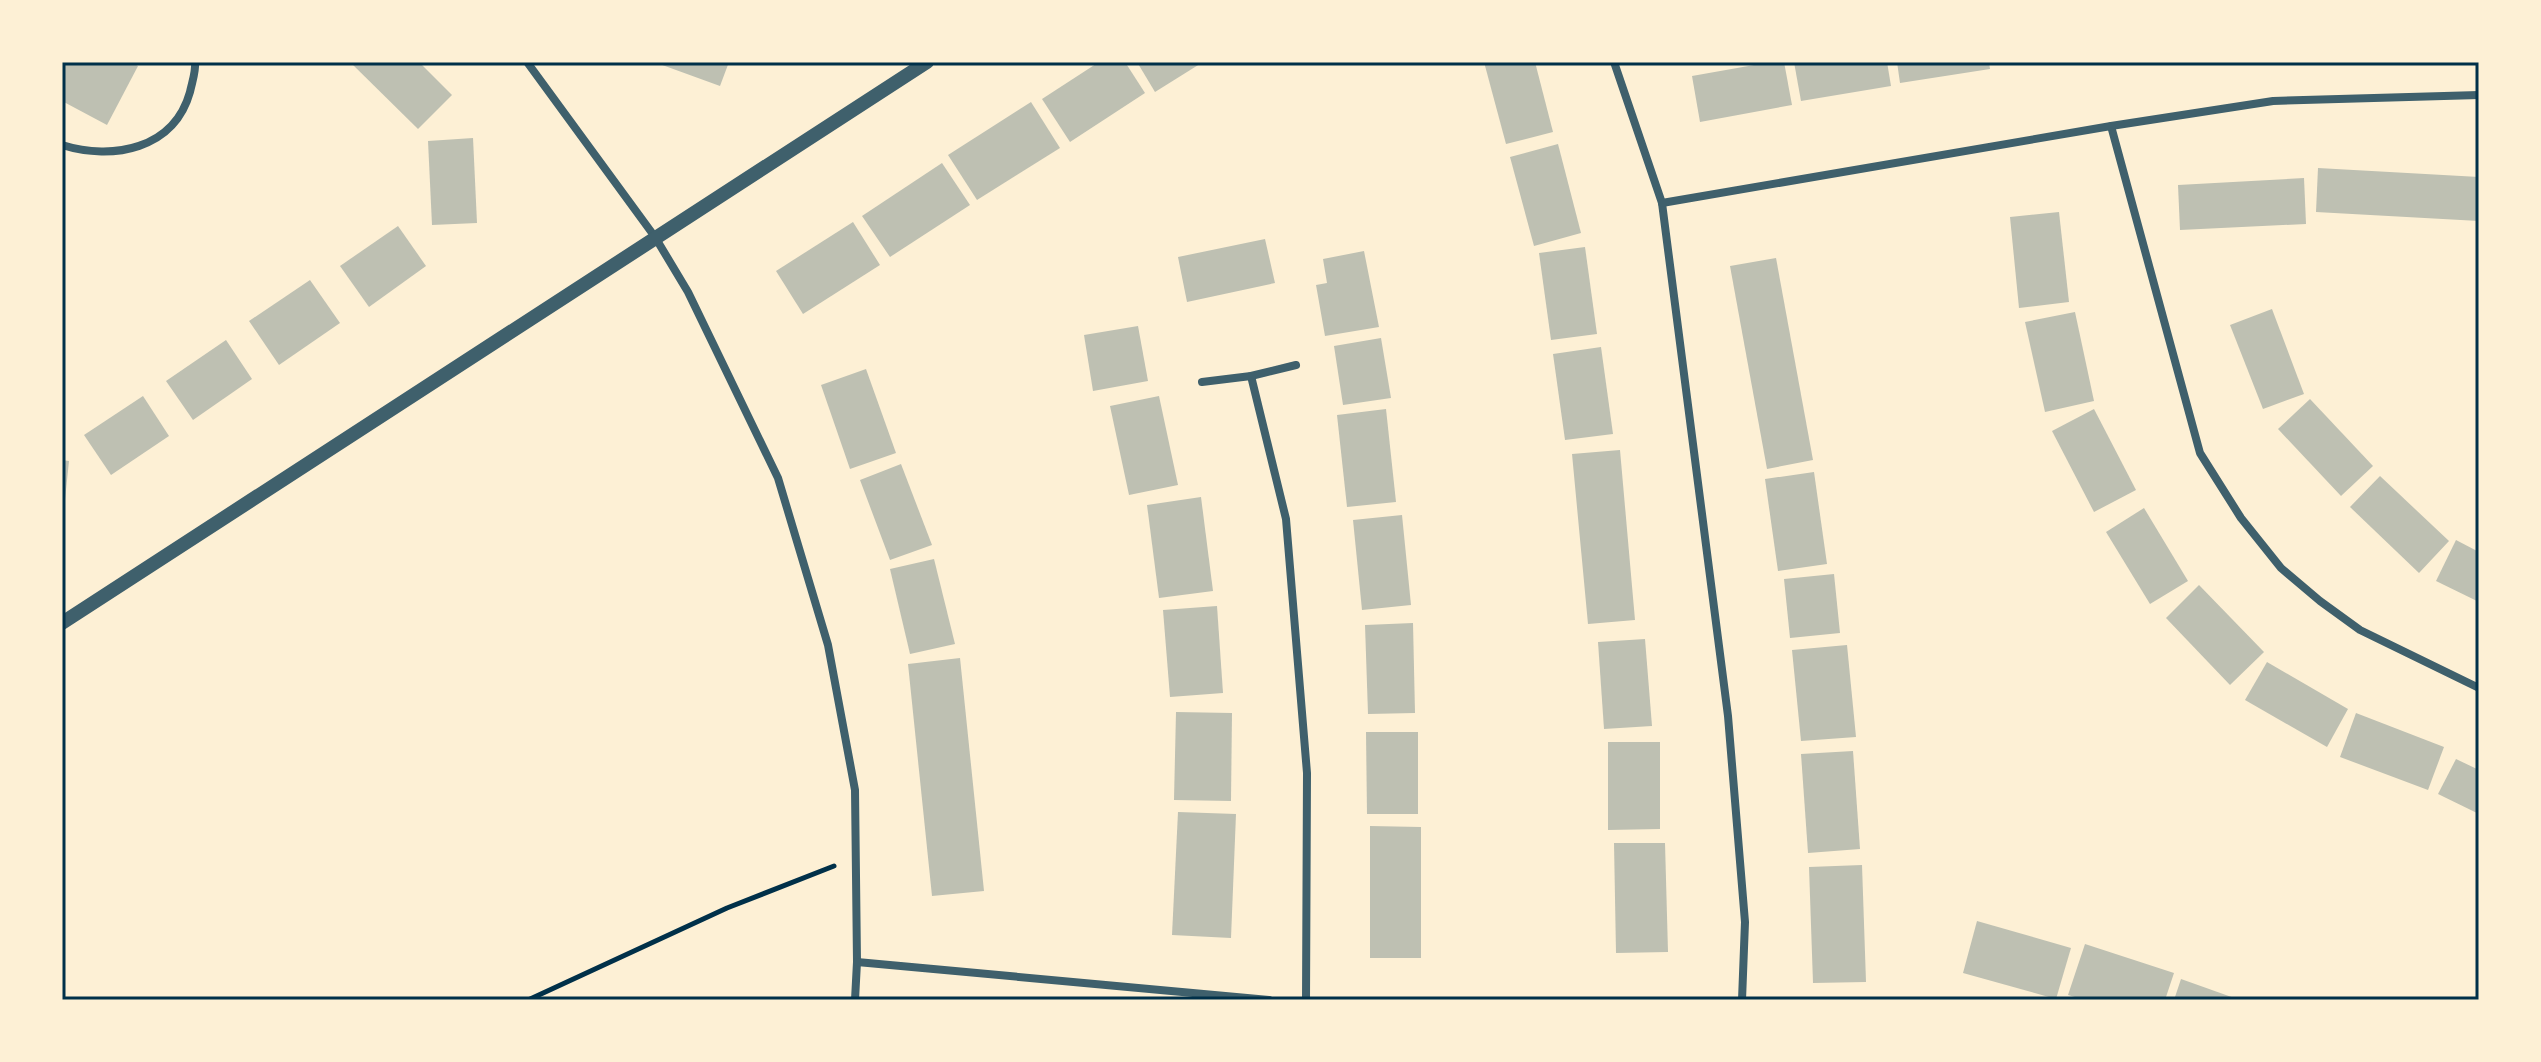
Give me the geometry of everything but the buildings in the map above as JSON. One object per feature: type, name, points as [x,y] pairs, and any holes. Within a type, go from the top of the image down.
[{"type":"street","points":[[62,145],[75,149],[118,151],[150,144],[176,123],[186,103],[196,69],[195,62]]},
{"type":"street","points":[[527,62],[655,237],[688,292],[778,478],[828,645],[855,790],[858,857],[855,1000]]},
{"type":"street","points":[[62,623],[927,62]]},
{"type":"street","points":[[1614,62],[1662,203],[1728,716],[1745,922],[1742,1000]]},
{"type":"street","points":[[1662,203],[2273,101],[2479,95]]},
{"type":"street","points":[[2111,126],[2200,453],[2241,518],[2281,568],[2350,623],[2479,688]]},
{"type":"street","points":[[1202,382],[1251,376],[1296,365]]},
{"type":"street","points":[[1251,376],[1286,519],[1307,773],[1306,1000]]},
{"type":"street","points":[[857,962],[1269,1000]]},
{"type":"path","points":[[528,1000],[727,908],[858,857]]}]
